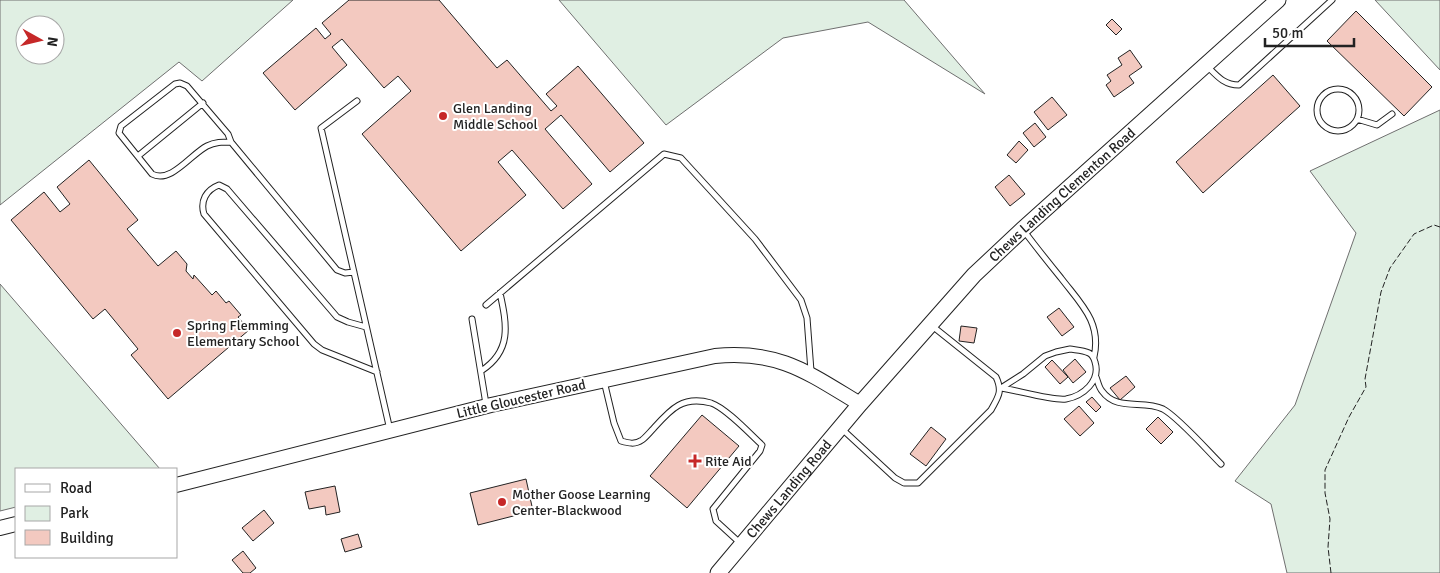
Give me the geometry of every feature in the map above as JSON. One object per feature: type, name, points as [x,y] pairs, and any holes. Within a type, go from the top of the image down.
[{"type":"main road","name":"Chews Landing Clementon Road","points":[[860,404],[974,275],[1278,0]]},
{"type":"main road","name":"Chews Landing Road","points":[[718,573],[860,404]]},
{"type":"street","name":"Little Gloucester Road","points":[[178,484],[487,406],[715,356],[737,354],[770,358],[811,374],[860,404]]},
{"type":"street","points":[[0,528],[15,524]]},
{"type":"lane","points":[[1206,66],[1230,85],[1239,85],[1332,0]]},
{"type":"lane","points":[[231,142],[216,142],[207,146],[170,175],[164,176],[152,174],[119,133],[121,126],[175,84],[180,83],[190,88],[228,134],[231,142],[337,270],[354,272]]},
{"type":"lane","points":[[1338,89],[1351,93],[1359,105],[1357,119],[1347,130],[1334,131],[1327,129],[1322,124],[1317,112],[1320,99],[1330,90],[1338,89]]},
{"type":"lane","points":[[357,101],[321,128],[390,431]]},
{"type":"lane","points":[[138,156],[202,103]]},
{"type":"lane","points":[[1357,119],[1377,125],[1392,114]]},
{"type":"lane","points":[[486,305],[664,154],[681,158],[755,239],[801,300],[807,318],[811,374]]},
{"type":"lane","points":[[366,327],[337,317],[227,189],[219,185],[214,187],[204,197],[202,208],[204,214],[314,344],[322,350],[377,372]]},
{"type":"lane","points":[[1023,229],[1087,310],[1094,328],[1097,346],[1094,357]]},
{"type":"lane","points":[[481,371],[497,359],[504,343],[504,316],[500,293]]},
{"type":"lane","points":[[472,318],[487,406]]},
{"type":"lane","points":[[840,427],[895,478],[904,483],[918,483],[991,410],[1001,388],[996,377],[930,324]]},
{"type":"lane","points":[[1001,388],[1023,374],[1045,356],[1070,349],[1088,352],[1094,357],[1097,366],[1096,377],[1102,392],[1112,400],[1126,405],[1144,405],[1164,409],[1221,464]]},
{"type":"lane","points":[[1001,388],[1066,399],[1079,396],[1089,388],[1096,377]]},
{"type":"lane","points":[[604,380],[614,423],[621,441],[630,444],[642,440],[673,407],[683,403],[698,402],[712,404],[722,409],[762,444],[760,451],[713,509],[716,520],[742,544]]},
{"type":"green space","points":[[0,0],[293,0],[202,81],[179,62],[0,205]]},
{"type":"green space","points":[[559,0],[904,0],[985,94],[868,22],[783,38],[666,125]]},
{"type":"green space","points":[[1375,0],[1440,0],[1440,70]]},
{"type":"green space","points":[[1440,110],[1440,573],[1287,573],[1271,504],[1235,481],[1295,405],[1356,233],[1310,171]]},
{"type":"green space","points":[[0,284],[159,468],[15,468],[15,507],[0,511]]},
{"type":"building","points":[[349,0],[439,0],[497,68],[507,60],[551,111],[557,106],[546,94],[578,66],[644,143],[610,172],[561,115],[545,129],[592,184],[563,209],[512,150],[498,162],[526,195],[461,251],[362,134],[411,91],[398,76],[384,88],[342,39],[332,47],[347,65],[295,110],[263,73],[316,28],[325,39],[331,34],[322,23]]},
{"type":"building","points":[[1356,11],[1432,87],[1404,116],[1327,41]]},
{"type":"building","points":[[1112,19],[1122,29],[1116,35],[1106,25]]},
{"type":"building","points":[[1130,50],[1142,67],[1129,76],[1134,83],[1114,97],[1106,85],[1111,81],[1107,75],[1122,65],[1118,58]]},
{"type":"building","points":[[1273,75],[1300,106],[1203,193],[1176,162]]},
{"type":"building","points":[[1052,97],[1067,115],[1048,130],[1034,112]]},
{"type":"building","points":[[1035,123],[1046,137],[1034,147],[1023,133]]},
{"type":"building","points":[[1019,141],[1028,150],[1016,163],[1007,155]]},
{"type":"building","points":[[89,160],[138,220],[127,229],[158,266],[176,251],[187,264],[186,271],[193,279],[194,275],[212,295],[216,291],[226,303],[229,301],[241,315],[238,317],[249,330],[168,399],[131,355],[138,349],[105,309],[93,319],[11,220],[44,192],[60,212],[70,204],[57,187]]},
{"type":"building","points":[[1009,175],[1025,194],[1010,206],[995,187]]},
{"type":"building","points":[[1059,308],[1074,327],[1062,336],[1047,317]]},
{"type":"building","points":[[961,326],[977,328],[974,343],[959,341]]},
{"type":"building","points":[[1075,359],[1086,372],[1073,383],[1063,370]]},
{"type":"building","points":[[1052,360],[1068,377],[1060,384],[1045,367]]},
{"type":"building","points":[[1126,376],[1135,387],[1120,400],[1110,388]]},
{"type":"building","points":[[1092,397],[1101,407],[1096,412],[1086,402]]},
{"type":"building","points":[[1079,406],[1094,423],[1080,436],[1064,419]]},
{"type":"building","name":"Rite Aid","points":[[702,415],[739,446],[687,508],[650,476]]},
{"type":"building","points":[[1158,417],[1173,432],[1161,444],[1146,429]]},
{"type":"building","points":[[931,427],[946,439],[926,466],[910,454]]},
{"type":"building","name":"Mother Goose Learning Center-Blackwood","points":[[526,479],[533,511],[478,525],[470,493]]},
{"type":"building","points":[[335,486],[340,512],[326,515],[325,506],[309,509],[305,492]]},
{"type":"building","points":[[264,510],[274,523],[253,541],[242,528]]},
{"type":"building","points":[[358,534],[362,547],[345,552],[341,539]]},
{"type":"building","points":[[243,551],[256,568],[250,573],[243,573],[232,560]]},
{"type":"fence","points":[[1331,573],[1328,547],[1330,519],[1325,493],[1325,470],[1349,417],[1366,387],[1365,379],[1381,292],[1390,268],[1414,234],[1434,225],[1440,227]]},
{"type":"place","name":"Glen Landing Middle School","points":[[443,116]]},
{"type":"place","name":"Spring Flemming Elementary School","points":[[177,333]]},
{"type":"place","name":"Rite Aid","points":[[695,461]]},
{"type":"place","name":"Mother Goose Learning Center-Blackwood","points":[[502,502]]}]
